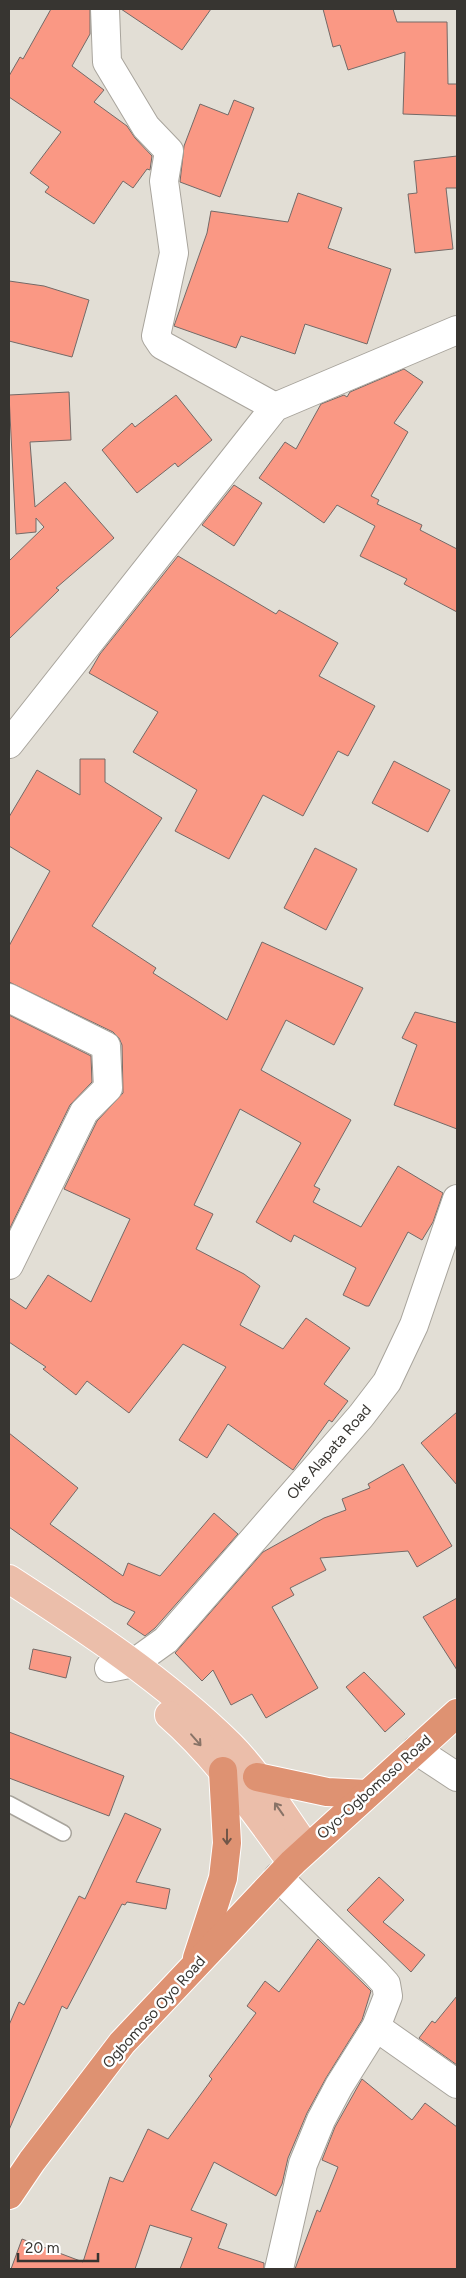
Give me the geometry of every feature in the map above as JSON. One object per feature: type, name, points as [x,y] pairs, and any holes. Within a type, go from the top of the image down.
[{"type":"highway","name":"Oyo-Ogbomoso Road","points":[[292,1863],[457,1713]]},
{"type":"highway","points":[[195,1966],[223,1878],[227,1843],[223,1771]]},
{"type":"highway","points":[[257,1778],[327,1792],[367,1794]]},
{"type":"highway","name":"Ogbomoso Oyo Road","points":[[9,2195],[32,2161],[122,2043],[292,1863]]},
{"type":"main road","points":[[9,1579],[90,1632],[157,1704],[189,1732],[223,1771],[292,1863]]},
{"type":"main road","points":[[122,1666],[225,1741],[257,1778],[292,1863]]},
{"type":"street","points":[[105,9],[107,62],[146,127],[169,151],[164,181],[174,253],[156,336],[162,345],[275,407]]},
{"type":"street","points":[[9,744],[275,407],[457,330]]},
{"type":"street","points":[[9,998],[106,1046],[108,1088],[84,1112],[9,1265]]},
{"type":"street","name":"Oke Alapata Road","points":[[122,1666],[166,1640],[361,1416],[388,1382],[414,1325],[457,1199]]},
{"type":"street","points":[[416,1750],[457,1777]]},
{"type":"street","points":[[280,2269],[303,2164],[321,2120],[339,2086],[376,2027],[388,1996],[386,1984],[292,1863]]},
{"type":"street","points":[[376,2027],[457,2084]]},
{"type":"lane","points":[[9,1804],[63,1833]]},
{"type":"building","points":[[51,9],[90,9],[90,34],[72,66],[104,90],[94,102],[127,126],[135,138],[152,156],[150,170],[147,169],[133,188],[123,181],[94,224],[45,192],[49,187],[30,173],[61,132],[9,97],[9,76],[20,57],[23,59]]},
{"type":"building","points":[[121,9],[211,9],[182,50]]},
{"type":"building","points":[[323,9],[393,9],[397,22],[447,22],[448,84],[457,84],[457,116],[403,114],[405,52],[348,70],[340,45],[333,47]]},
{"type":"building","points":[[234,100],[254,108],[220,197],[180,182],[184,146],[200,104],[228,115]]},
{"type":"building","points":[[457,156],[457,188],[446,188],[453,249],[415,253],[408,194],[417,193],[414,161]]},
{"type":"building","points":[[298,193],[342,208],[328,248],[391,269],[367,344],[305,324],[295,354],[241,336],[236,348],[174,326],[207,233],[211,211],[288,222]]},
{"type":"building","points":[[9,281],[44,286],[89,300],[72,357],[9,341]]},
{"type":"building","points":[[404,369],[423,382],[394,423],[408,432],[371,496],[379,500],[377,504],[422,525],[420,530],[457,549],[457,612],[404,584],[407,579],[360,556],[375,526],[337,505],[324,523],[259,478],[285,442],[296,449],[321,404],[344,395],[347,397],[350,392]]},
{"type":"building","points":[[69,392],[71,440],[30,442],[35,507],[65,482],[114,538],[56,588],[59,590],[9,639],[9,561],[44,527],[36,518],[36,532],[16,534],[9,395]]},
{"type":"building","points":[[176,395],[212,440],[178,467],[175,463],[137,493],[102,450],[132,423],[135,427]]},
{"type":"building","points":[[234,485],[262,503],[234,546],[202,525]]},
{"type":"building","points":[[178,556],[276,614],[279,610],[338,643],[319,676],[375,706],[348,756],[338,751],[303,816],[263,795],[229,859],[175,831],[197,790],[133,752],[158,712],[89,673],[100,654]]},
{"type":"building","points":[[80,759],[105,759],[105,782],[162,818],[92,926],[156,968],[153,973],[227,1020],[262,942],[363,988],[334,1045],[286,1020],[261,1070],[351,1120],[314,1186],[320,1189],[313,1202],[361,1227],[398,1166],[443,1193],[433,1222],[422,1240],[408,1232],[369,1306],[366,1306],[343,1295],[356,1268],[294,1235],[291,1242],[256,1222],[301,1143],[240,1109],[194,1205],[213,1214],[196,1249],[244,1274],[260,1286],[240,1325],[283,1349],[306,1318],[350,1348],[324,1384],[348,1401],[332,1422],[329,1420],[293,1470],[228,1424],[207,1458],[179,1440],[226,1367],[183,1344],[129,1413],[87,1381],[76,1395],[43,1369],[46,1367],[9,1342],[9,1298],[26,1309],[48,1275],[91,1302],[130,1219],[64,1189],[97,1121],[123,1093],[122,1045],[119,1038],[113,1032],[9,982],[9,946],[50,871],[9,846],[9,817],[37,770],[80,795]]},
{"type":"building","points":[[394,761],[450,790],[428,832],[372,803]]},
{"type":"building","points":[[315,848],[357,869],[326,930],[284,908]]},
{"type":"building","points":[[415,1012],[457,1023],[457,1129],[394,1105],[417,1045],[402,1038]]},
{"type":"building","points":[[9,1015],[91,1056],[92,1082],[70,1105],[9,1230]]},
{"type":"building","points":[[457,1412],[457,1485],[421,1443]]},
{"type":"building","points":[[9,1433],[78,1488],[50,1524],[123,1576],[128,1563],[160,1576],[214,1513],[238,1534],[155,1628],[145,1636],[127,1624],[135,1612],[114,1602],[9,1527]]},
{"type":"building","points":[[403,1464],[452,1546],[417,1567],[408,1551],[320,1558],[326,1570],[290,1588],[294,1595],[272,1607],[318,1688],[266,1718],[252,1694],[231,1705],[213,1670],[202,1681],[175,1653],[263,1552],[324,1518],[346,1510],[342,1499],[370,1488],[368,1484]]},
{"type":"building","points":[[457,1598],[457,1670],[423,1617]]},
{"type":"building","points":[[33,1649],[71,1657],[66,1678],[29,1669]]},
{"type":"building","points":[[364,1672],[405,1714],[385,1732],[346,1687]]},
{"type":"building","points":[[9,1732],[124,1776],[109,1816],[9,1778]]},
{"type":"building","points":[[125,1813],[161,1829],[136,1882],[170,1889],[166,1909],[127,1902],[125,1905],[122,1904],[67,2009],[62,2006],[9,2130],[9,2025],[19,2002],[24,2005],[79,1896],[85,1899]]},
{"type":"building","points":[[379,1877],[404,1900],[383,1922],[425,1955],[411,1972],[347,1910]]},
{"type":"building","points":[[318,1939],[371,1991],[362,2020],[307,2113],[288,2158],[282,2184],[276,2196],[214,2162],[191,2210],[227,2224],[218,2248],[264,2263],[264,2269],[180,2269],[192,2238],[150,2225],[135,2269],[11,2269],[22,2239],[83,2262],[110,2177],[123,2182],[148,2129],[168,2139],[212,2079],[209,2076],[256,2013],[247,2006],[265,1981],[279,1992]]},
{"type":"building","points":[[457,1996],[457,2065],[419,2038],[432,2021],[435,2023]]},
{"type":"building","points":[[362,2079],[412,2120],[425,2103],[457,2127],[457,2269],[295,2269],[317,2210],[320,2212],[338,2167],[322,2160],[335,2127]]}]
